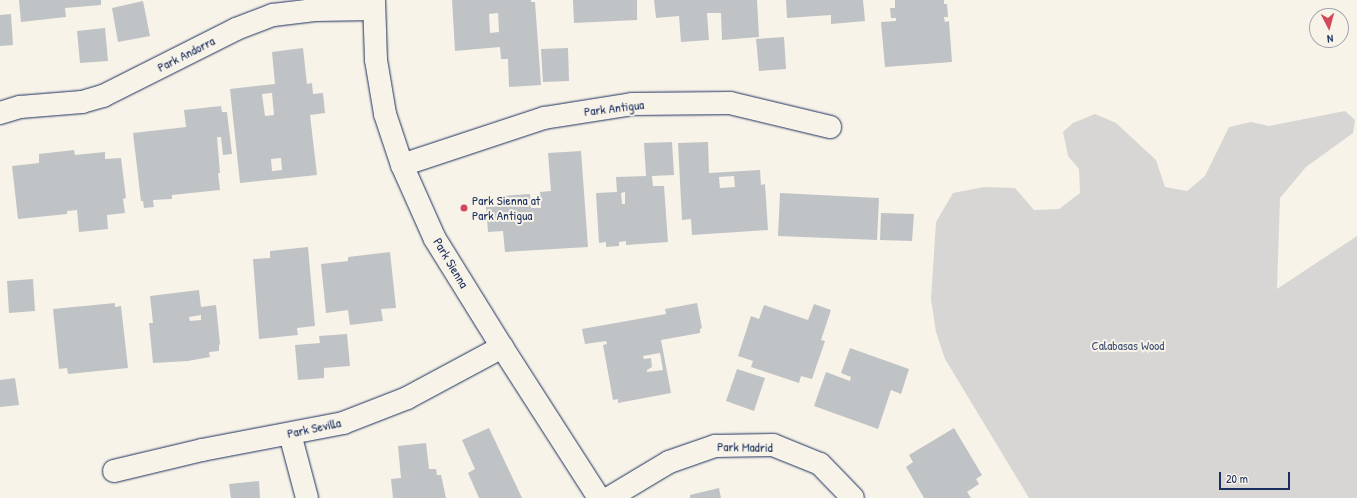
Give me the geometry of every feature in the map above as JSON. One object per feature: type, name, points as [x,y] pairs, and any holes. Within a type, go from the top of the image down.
[{"type":"street","name":"Park Andorra","points":[[0,112],[20,108],[82,102],[103,96],[236,29],[273,15],[374,5]]},
{"type":"street","name":"Park Sienna","points":[[374,5],[376,60],[385,114],[402,165],[435,239],[599,498]]},
{"type":"street","name":"Park Antigua","points":[[402,165],[544,118],[632,104],[730,103],[830,127]]},
{"type":"street","name":"Park Sevilla","points":[[114,471],[202,450],[343,423],[407,398],[502,347]]},
{"type":"street","points":[[290,434],[307,498]]},
{"type":"street","name":"Park Madrid","points":[[609,498],[669,462],[715,446],[766,445],[773,445],[820,464],[852,498]]},
{"type":"green space","name":"Calabasas Wood","points":[[1345,111],[1355,120],[1353,133],[1306,167],[1280,198],[1277,289],[1357,236],[1357,498],[1029,498],[945,359],[936,332],[931,299],[936,222],[953,193],[984,187],[1015,188],[1034,210],[1059,209],[1080,193],[1079,169],[1068,156],[1063,132],[1073,123],[1095,114],[1116,123],[1156,160],[1165,187],[1187,191],[1205,176],[1229,127],[1251,122],[1269,126]]},
{"type":"building","points":[[19,0],[101,0],[101,5],[65,8],[66,17],[21,22]]},
{"type":"building","points":[[452,0],[531,0],[531,2],[535,2],[541,85],[509,87],[508,59],[501,59],[500,47],[455,51]],"holes":[[[498,13],[499,32],[490,33],[489,14]]]},
{"type":"building","points":[[573,0],[637,0],[637,20],[574,23]]},
{"type":"building","points":[[654,0],[757,0],[759,37],[722,40],[721,13],[707,13],[709,40],[681,42],[679,16],[656,18]]},
{"type":"building","points":[[786,0],[863,0],[865,21],[831,24],[831,15],[787,18]]},
{"type":"building","points":[[895,0],[944,0],[944,4],[947,4],[948,17],[944,17],[945,22],[949,21],[952,62],[885,67],[881,22],[896,21],[896,18],[891,18],[890,8],[895,8]]},
{"type":"building","points":[[143,1],[150,36],[118,42],[112,8]]},
{"type":"building","points":[[11,14],[13,45],[0,46],[0,15]]},
{"type":"building","points":[[105,28],[108,61],[80,63],[77,31]]},
{"type":"building","points":[[784,37],[786,69],[759,71],[756,39]]},
{"type":"building","points":[[303,48],[307,84],[312,83],[313,94],[323,93],[325,113],[310,115],[317,175],[240,183],[230,89],[275,84],[272,52]],"holes":[[[272,93],[274,115],[265,116],[262,94]],[[281,158],[282,170],[272,171],[271,159]]]},
{"type":"building","points":[[568,48],[569,81],[543,82],[541,49]]},
{"type":"building","points":[[221,106],[222,112],[227,112],[232,154],[223,155],[221,137],[217,137],[220,190],[172,195],[172,199],[153,200],[154,207],[144,208],[143,201],[141,201],[133,133],[186,127],[184,110]]},
{"type":"building","points":[[672,142],[674,175],[652,176],[653,186],[664,186],[668,242],[626,245],[626,241],[619,242],[619,246],[606,247],[606,242],[599,243],[596,193],[617,192],[616,177],[646,176],[644,143]],"holes":[[[625,192],[625,204],[622,204],[621,193]]]},
{"type":"building","points":[[708,142],[709,173],[760,170],[761,185],[765,184],[768,230],[692,235],[691,219],[682,220],[678,143]],"holes":[[[734,176],[735,187],[720,188],[719,177]]]},
{"type":"building","points":[[74,150],[75,155],[105,152],[105,159],[121,158],[126,198],[123,199],[125,213],[107,215],[108,229],[79,232],[77,210],[67,211],[67,214],[18,219],[12,166],[39,163],[39,154]]},
{"type":"building","points":[[581,151],[588,247],[505,252],[503,231],[488,232],[486,207],[502,206],[501,196],[530,194],[531,208],[541,208],[540,192],[551,191],[548,153]]},
{"type":"building","points":[[780,193],[879,198],[877,240],[778,236]]},
{"type":"building","points":[[881,213],[914,214],[912,241],[880,240]]},
{"type":"building","points":[[308,247],[315,326],[297,328],[298,335],[259,339],[253,259],[270,258],[270,251]]},
{"type":"building","points":[[390,252],[396,308],[381,309],[383,321],[350,325],[348,310],[326,313],[321,264],[348,261],[348,257]]},
{"type":"building","points":[[33,279],[35,311],[9,313],[7,281]]},
{"type":"building","points":[[199,290],[201,307],[216,305],[220,344],[219,351],[209,352],[210,357],[188,361],[153,363],[149,323],[153,323],[150,296]],"holes":[[[201,315],[201,320],[190,321],[189,317]]]},
{"type":"building","points":[[115,303],[115,307],[121,306],[128,368],[68,374],[67,368],[59,369],[53,309]]},
{"type":"building","points":[[697,303],[702,328],[700,329],[700,333],[661,340],[671,393],[618,403],[618,399],[613,400],[603,345],[607,344],[606,341],[585,344],[582,329],[666,314],[665,309]],"holes":[[[660,353],[663,370],[647,372],[647,370],[652,367],[651,358],[644,359],[643,356]]]},
{"type":"building","points":[[814,304],[831,310],[821,340],[825,341],[812,379],[801,376],[799,383],[751,367],[753,361],[738,356],[751,316],[759,319],[764,305],[808,320]]},
{"type":"building","points":[[347,334],[350,366],[324,368],[324,378],[298,380],[295,345],[320,343],[319,336]]},
{"type":"building","points":[[850,348],[909,369],[901,394],[891,390],[878,429],[814,406],[826,372],[850,381],[851,377],[841,373]]},
{"type":"building","points":[[737,369],[765,378],[754,411],[726,401]]},
{"type":"building","points":[[15,378],[19,405],[0,407],[0,380]]},
{"type":"building","points":[[489,428],[522,498],[479,498],[468,473],[475,469],[462,440]]},
{"type":"building","points":[[954,428],[982,475],[976,479],[979,484],[967,492],[971,498],[924,498],[906,467],[913,462],[909,455]]},
{"type":"building","points":[[426,443],[429,469],[436,469],[437,475],[441,475],[446,498],[393,498],[391,479],[401,478],[398,446]]},
{"type":"building","points":[[259,481],[260,498],[231,498],[229,484]]},
{"type":"building","points":[[719,488],[721,498],[690,498],[690,495]]},
{"type":"place","name":"Park Sienna at Park Antigua","points":[[464,208]]}]
